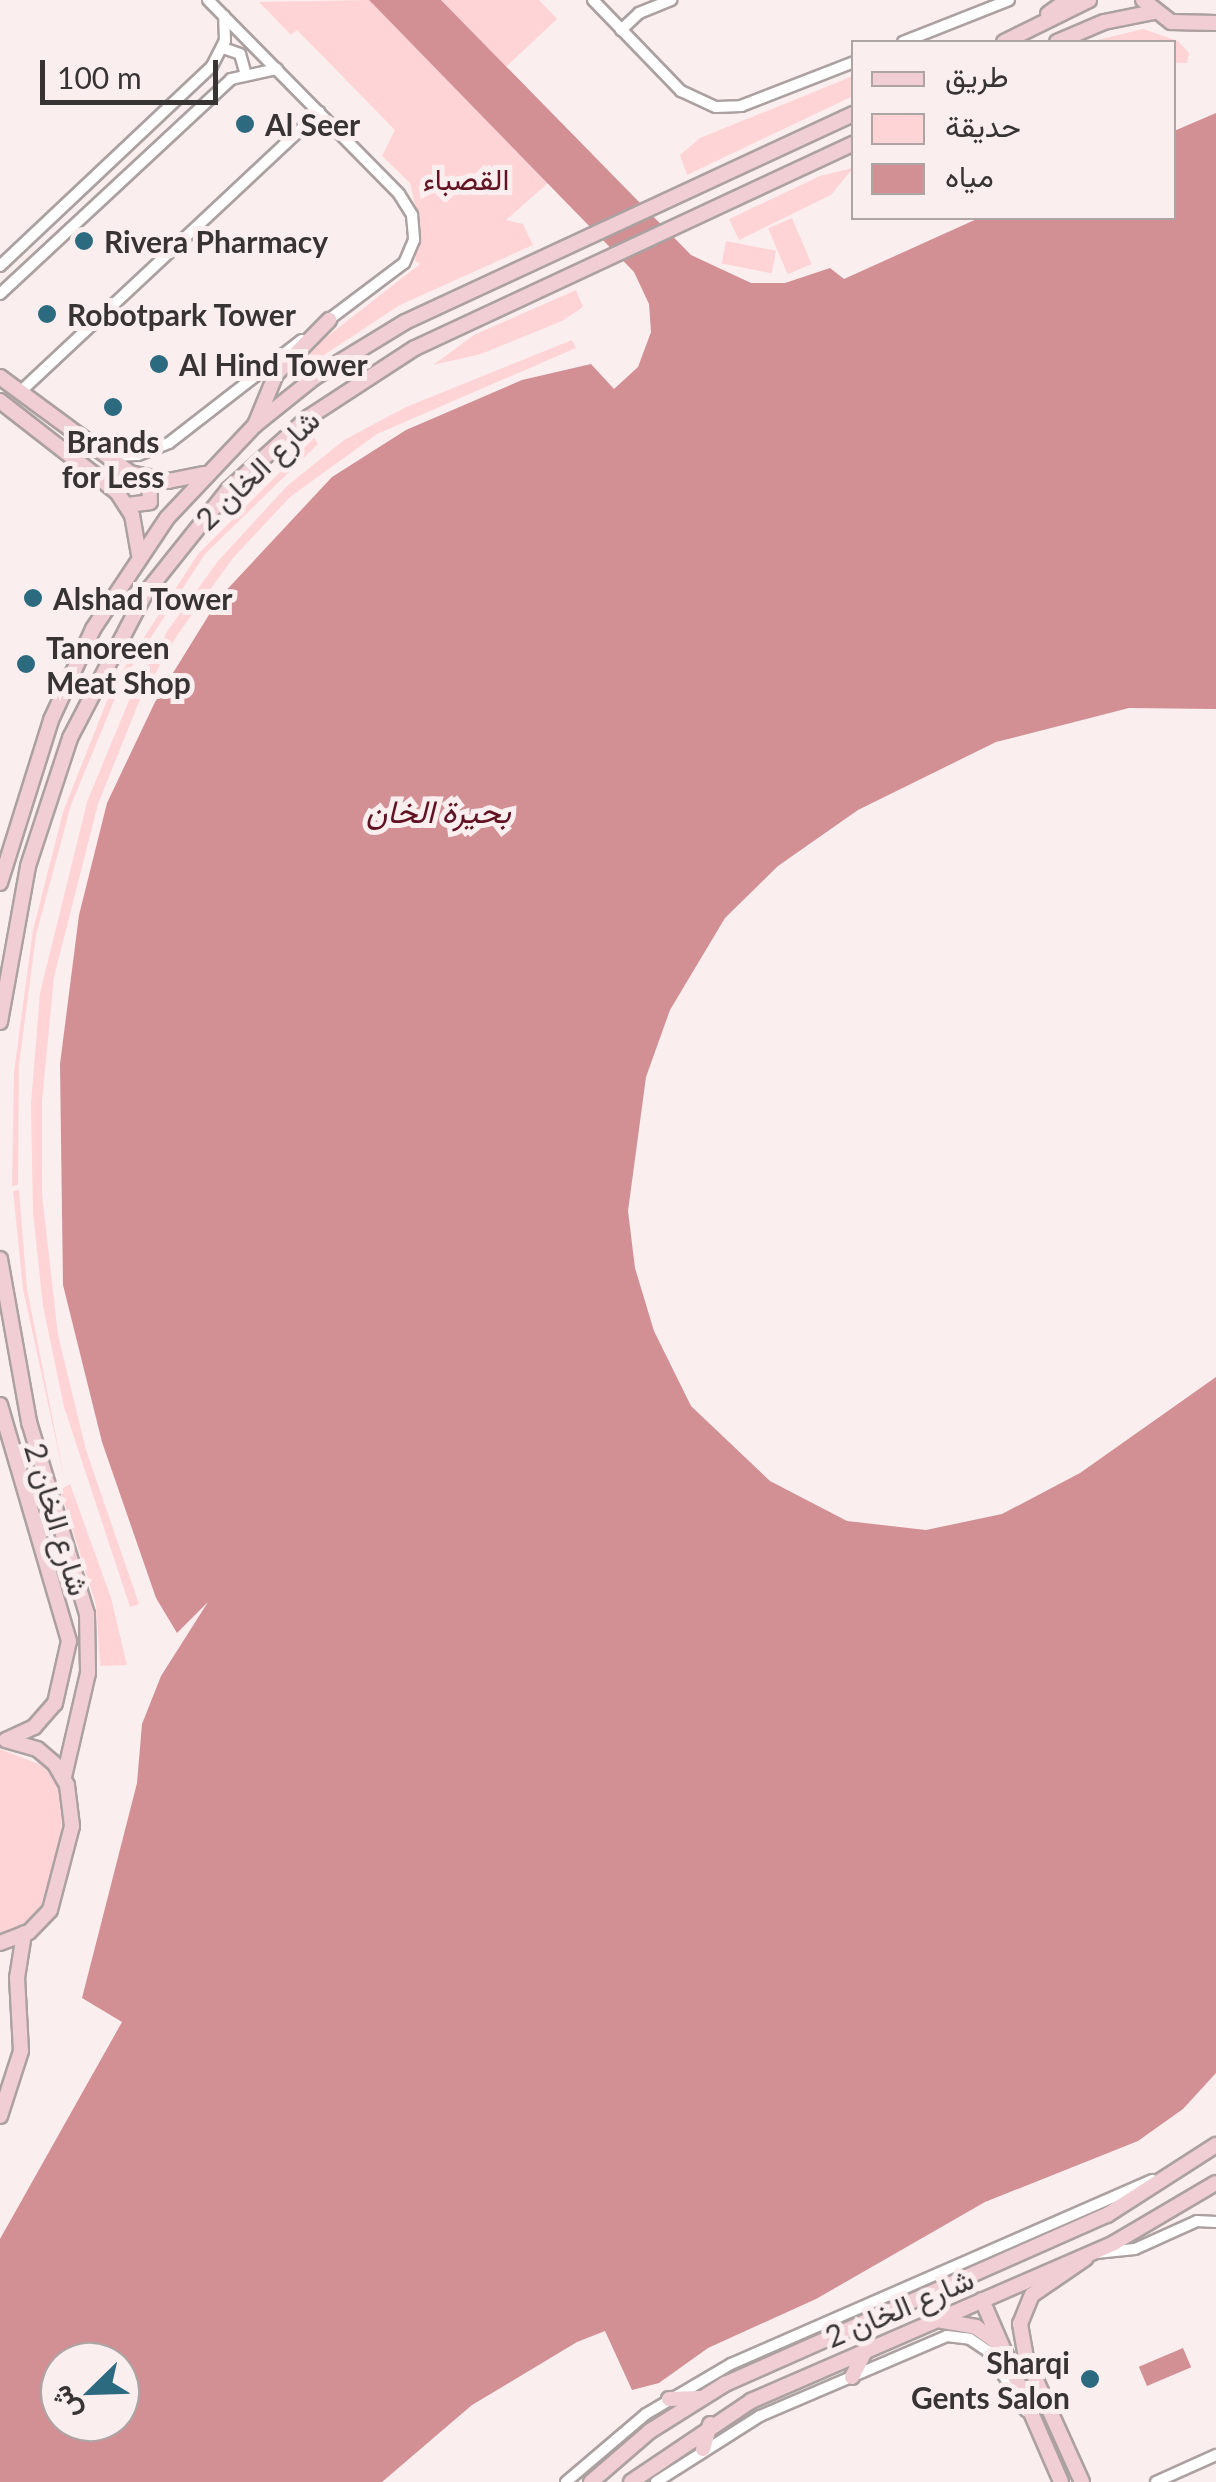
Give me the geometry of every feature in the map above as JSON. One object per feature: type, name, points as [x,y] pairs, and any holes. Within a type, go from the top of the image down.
[{"type":"main road","points":[[1012,39],[1068,0]]},
{"type":"main road","points":[[1012,39],[1089,0]]},
{"type":"main road","points":[[1061,40],[1148,6],[1180,25],[1216,22]]},
{"type":"main road","name":"شارع الخان 2","points":[[0,883],[58,705],[139,554],[205,474],[255,425],[374,339],[851,115]]},
{"type":"main road","name":"شارع الخان 2","points":[[0,1022],[19,906],[59,767],[111,652],[164,567],[228,490],[308,417],[415,348],[851,144]]},
{"type":"main road","points":[[255,425],[276,374],[329,320]]},
{"type":"main road","points":[[0,377],[105,456],[149,479],[205,474]]},
{"type":"main road","points":[[0,401],[128,505],[139,554]]},
{"type":"main road","points":[[128,505],[150,502],[149,479]]},
{"type":"main road","name":"شارع الخان 2","points":[[0,1259],[28,1422],[89,1628],[88,1672],[64,1777]]},
{"type":"main road","name":"شارع الخان 2","points":[[0,1405],[65,1610],[68,1641],[56,1703],[34,1726],[3,1740]]},
{"type":"main road","points":[[0,1943],[24,1934],[50,1910],[66,1870],[72,1812],[64,1777],[43,1753],[3,1740]]},
{"type":"main road","points":[[0,2116],[19,2064],[17,1978],[24,1934]]},
{"type":"main road","name":"شارع الخان 2","points":[[591,2482],[700,2398],[1107,2215],[1180,2173],[1216,2146]]},
{"type":"main road","name":"شارع الخان 2","points":[[631,2482],[710,2424],[866,2350],[1089,2254],[1160,2220],[1216,2183]]},
{"type":"main road","points":[[1082,2482],[1026,2358],[1020,2324],[1032,2295],[1073,2271],[1089,2254]]},
{"type":"main road","points":[[982,2300],[1060,2482]]},
{"type":"main road","points":[[936,2320],[976,2327],[1002,2348]]},
{"type":"main road","points":[[852,2377],[866,2350]]},
{"type":"main road","points":[[669,2399],[700,2398]]},
{"type":"main road","points":[[702,2449],[710,2424]]},
{"type":"street","points":[[105,456],[138,456],[169,444],[399,269],[414,232],[404,200],[208,0]]},
{"type":"street","points":[[592,0],[681,91],[716,108],[741,106],[851,63]]},
{"type":"street","points":[[621,30],[639,13],[671,0]]},
{"type":"street","points":[[908,40],[1009,0]]},
{"type":"street","points":[[0,266],[212,66],[223,48],[224,15]]},
{"type":"street","points":[[223,48],[240,54],[245,72]]},
{"type":"street","points":[[0,294],[245,72],[278,70]]},
{"type":"street","points":[[20,392],[319,112]]},
{"type":"street","points":[[566,2482],[669,2399],[774,2344],[1180,2173]]},
{"type":"street","points":[[1089,2254],[1124,2251],[1191,2222],[1216,2222]]},
{"type":"street","points":[[659,2481],[702,2449],[780,2406],[939,2338],[962,2336],[988,2351],[1034,2421]]},
{"type":"street","points":[[1156,2482],[1216,2456]]},
{"type":"street","points":[[1184,2470],[1196,2482]]},
{"type":"green space","name":"القصباء","points":[[369,0],[548,183],[506,220],[523,224],[533,245],[400,305],[286,380],[319,343],[420,264],[415,261],[420,225],[410,183],[382,156],[395,130],[297,30],[291,35],[259,2]]},
{"type":"green space","points":[[441,0],[539,0],[557,19],[506,67]]},
{"type":"green space","points":[[1143,29],[1175,40],[1097,40]]},
{"type":"green space","points":[[1176,40],[1189,53],[1187,63],[1176,63]]},
{"type":"green space","points":[[851,77],[851,97],[687,175],[680,155],[700,138]]},
{"type":"green space","points":[[851,168],[831,195],[739,240],[729,219],[820,176]]},
{"type":"green space","points":[[792,218],[812,264],[788,274],[768,228]]},
{"type":"green space","points":[[726,241],[776,251],[772,273],[722,264]]},
{"type":"green space","points":[[576,290],[583,307],[562,321],[481,354],[433,365],[474,335]]},
{"type":"green space","points":[[572,340],[576,348],[377,434],[290,497],[233,558],[178,634],[139,702],[98,804],[54,977],[42,1101],[42,1194],[58,1335],[86,1450],[139,1604],[130,1607],[64,1407],[43,1306],[33,1213],[31,1103],[40,993],[87,802],[130,698],[168,630],[218,561],[287,486],[344,440],[406,407]]},
{"type":"green space","points":[[314,438],[318,444],[205,554],[122,682],[117,679],[198,554]]},
{"type":"green space","points":[[110,693],[116,696],[71,805],[36,935],[19,1065],[18,1185],[12,1186],[14,1072],[33,930],[63,812]]},
{"type":"green space","points":[[19,1190],[27,1289],[65,1482],[23,1289],[13,1191]]},
{"type":"green space","points":[[70,1484],[111,1598],[127,1665],[100,1666],[96,1605],[60,1490]]},
{"type":"green space","points":[[0,1749],[44,1766],[59,1788],[62,1818],[59,1856],[43,1903],[24,1925],[0,1934]]},
{"type":"water","name":"بحيرة الخان","points":[[369,0],[441,0],[691,255],[751,283],[785,283],[830,268],[844,279],[975,220],[1176,220],[1176,130],[1216,113],[1216,709],[1129,708],[996,742],[858,810],[778,866],[725,918],[670,1010],[646,1077],[628,1211],[635,1268],[654,1331],[691,1406],[770,1481],[847,1521],[926,1530],[1002,1514],[1080,1473],[1216,1377],[1216,2073],[1183,2109],[1138,2141],[985,2202],[816,2299],[708,2348],[659,2383],[632,2390],[605,2331],[577,2342],[472,2405],[382,2482],[0,2482],[0,2239],[122,2022],[82,1998],[137,1783],[142,1724],[161,1676],[208,1602],[177,1633],[156,1598],[102,1442],[63,1285],[60,1064],[79,915],[107,803],[155,702],[220,597],[332,477],[406,430],[522,380],[591,364],[614,389],[638,367],[651,332],[649,304],[634,272]]},
{"type":"water","points":[[1183,2348],[1191,2367],[1147,2386],[1139,2367]]},
{"type":"place","name":"Al Seer","points":[[245,124]]},
{"type":"place","name":"Rivera Pharmacy","points":[[84,241]]},
{"type":"place","name":"Robotpark Tower","points":[[47,314]]},
{"type":"place","name":"Al Hind Tower","points":[[159,364]]},
{"type":"place","name":"Brands for Less","points":[[113,407]]},
{"type":"place","name":"Alshad Tower","points":[[33,598]]},
{"type":"place","name":"Tanoreen Meat Shop","points":[[26,664]]},
{"type":"place","name":"Sharqi Gents Salon","points":[[1090,2379]]}]
